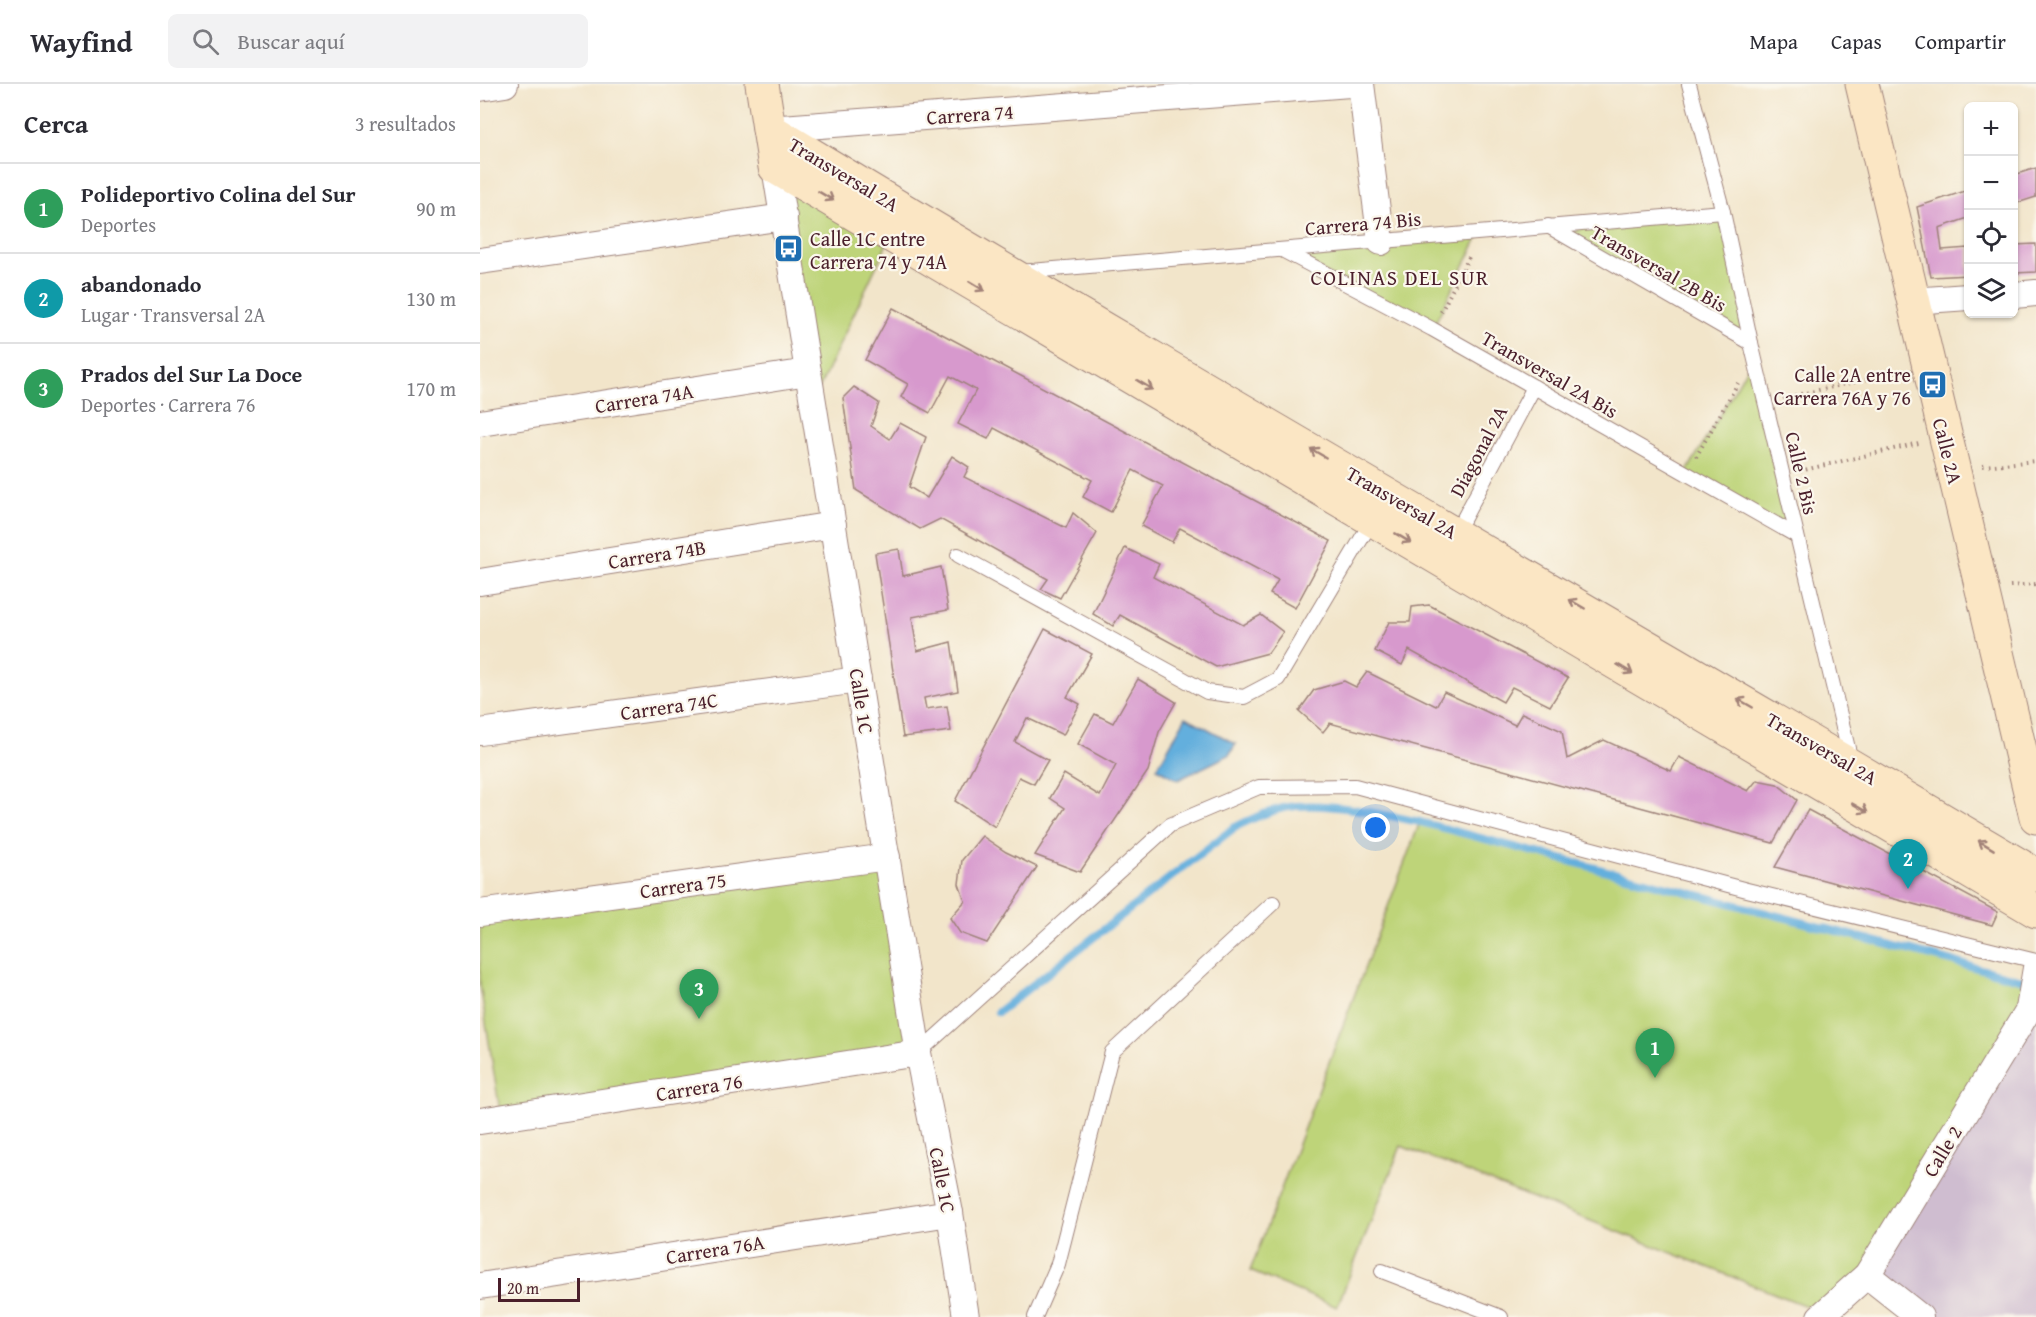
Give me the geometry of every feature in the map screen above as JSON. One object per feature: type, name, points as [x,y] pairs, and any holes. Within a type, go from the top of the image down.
[{"type":"street","points":[[480,88],[505,84]]},
{"type":"street","name":"Calle 1C","points":[[762,84],[918,1053],[950,1213],[966,1317]]},
{"type":"street","name":"Carrera 74","points":[[769,129],[1251,88],[1350,84]]},
{"type":"street","points":[[1361,84],[1381,242]]},
{"type":"street","name":"Calle 2A","points":[[1862,84],[1927,366],[2036,817]]},
{"type":"street","name":"Transversal 2A","points":[[769,129],[1007,273],[1380,507],[2036,911]]},
{"type":"street","name":"Transversal 2A","points":[[776,166],[1380,507],[1456,533],[2036,875]]},
{"type":"street","points":[[480,261],[784,216]]},
{"type":"street","points":[[2018,295],[2036,293]]},
{"type":"street","points":[[1912,301],[1964,297]]},
{"type":"street","name":"Carrera 74A","points":[[480,423],[808,372]]},
{"type":"street","name":"Carrera 74B","points":[[480,582],[833,525]]},
{"type":"street","name":"Carrera 74C","points":[[480,732],[858,680]]},
{"type":"street","name":"Carrera 75","points":[[480,913],[887,857]]},
{"type":"street","name":"Calle 2","points":[[1820,1317],[1867,1275],[2032,1013],[2036,968]]},
{"type":"street","name":"Carrera 76","points":[[480,1121],[918,1053]]},
{"type":"street","name":"Carrera 76A","points":[[480,1286],[950,1213]]},
{"type":"street","points":[[1867,1275],[1920,1317]]},
{"type":"lane","name":"Calle 2 Bis","points":[[1689,84],[1723,212],[1752,350],[1852,766]]},
{"type":"lane","name":"Carrera 74 Bis","points":[[1007,273],[1723,212]]},
{"type":"lane","name":"Transversal 2B Bis","points":[[1548,226],[1752,350]]},
{"type":"lane","name":"Transversal 2A Bis","points":[[1281,250],[1432,329],[1797,536]]},
{"type":"lane","name":"Diagonal 2A","points":[[1456,533],[1534,387]]},
{"type":"lane","points":[[958,555],[1207,692],[1244,697],[1278,679],[1380,507]]},
{"type":"lane","points":[[918,1053],[1170,825],[1259,788],[1355,786],[1747,890],[2036,961]]},
{"type":"lane","points":[[1035,1317],[1058,1264],[1112,1052],[1274,903]]},
{"type":"lane","points":[[1382,1271],[1501,1317]]},
{"type":"path","points":[[1432,329],[1481,232]]},
{"type":"path","points":[[1686,473],[1752,350]]},
{"type":"path","points":[[1765,402],[1927,366]]},
{"type":"path","points":[[1782,475],[1944,437]]},
{"type":"path","points":[[1952,470],[2036,461]]},
{"type":"shaded area","points":[[2036,1017],[2036,1317],[1920,1317],[1867,1275]]},
{"type":"green space","points":[[775,167],[891,235],[813,401]]},
{"type":"green space","points":[[1723,212],[1751,343],[1548,226]]},
{"type":"green space","points":[[1481,232],[1432,329],[1281,250]]},
{"type":"green space","points":[[1754,356],[1797,536],[1686,473]]},
{"type":"green space","points":[[1420,822],[2033,983],[1867,1275],[1824,1313],[1401,1146],[1337,1307],[1250,1271]]},
{"type":"green space","points":[[887,857],[918,1053],[501,1118],[480,985],[480,913]]},
{"type":"water","points":[[1186,717],[1236,744],[1229,755],[1178,780],[1157,768]]},
{"type":"building","points":[[2036,168],[2036,197],[2018,203],[2018,174]]},
{"type":"building","points":[[1964,191],[1964,219],[1939,228],[1942,250],[1964,248],[1964,275],[1931,277],[1917,207]]},
{"type":"building","points":[[2036,244],[2036,272],[2018,273],[2018,245]]},
{"type":"building","points":[[893,308],[1331,541],[1295,608],[1270,594],[1278,580],[1180,528],[1172,542],[1141,526],[1163,486],[1133,470],[1111,512],[1083,497],[1092,480],[994,428],[988,439],[958,424],[976,390],[950,376],[930,413],[901,397],[908,384],[865,360]]},
{"type":"building","points":[[854,387],[879,403],[871,426],[890,439],[900,423],[926,437],[909,487],[927,498],[952,456],[969,467],[964,477],[1066,528],[1073,513],[1097,533],[1060,598],[1041,589],[1048,579],[940,519],[920,529],[856,490],[843,398]]},
{"type":"building","points":[[1125,548],[1159,564],[1153,577],[1243,625],[1261,615],[1283,632],[1268,653],[1216,667],[1120,615],[1113,626],[1093,614]]},
{"type":"building","points":[[899,549],[903,576],[941,567],[948,610],[912,617],[917,651],[951,642],[958,691],[924,698],[926,709],[947,706],[951,731],[903,737],[875,553]]},
{"type":"building","points":[[1429,605],[1568,678],[1550,706],[1512,687],[1503,702],[1409,650],[1402,665],[1375,651],[1389,622],[1410,622],[1412,607]]},
{"type":"building","points":[[1045,629],[1092,654],[1067,697],[1080,704],[1063,735],[1027,718],[1015,742],[1048,760],[1034,784],[1019,777],[995,827],[955,801]]},
{"type":"building","points":[[1367,672],[1436,706],[1444,692],[1515,725],[1522,713],[1562,731],[1567,759],[1604,740],[1671,771],[1679,757],[1748,791],[1757,780],[1777,784],[1797,800],[1773,843],[1330,723],[1323,732],[1299,711],[1314,690],[1344,681],[1356,687]]},
{"type":"building","points":[[1138,679],[1176,702],[1159,732],[1148,771],[1080,872],[1035,855],[1065,808],[1050,798],[1064,774],[1100,796],[1116,765],[1078,744],[1095,714],[1113,723]]},
{"type":"building","points":[[1808,810],[1998,912],[1992,925],[1775,867]]},
{"type":"building","points":[[982,836],[1006,852],[1037,867],[987,943],[960,933],[950,918],[965,901],[959,884],[962,860]]},
{"type":"waterway","points":[[998,1012],[1235,827],[1280,809],[1311,805],[1358,810],[1420,822],[2030,982]]},
{"type":"place","name":"Calle 1C entre Carrera 74 y 74A","points":[[789,249]]},
{"type":"place","name":"Calle 2A entre Carrera 76A y 76","points":[[1932,385]]},
{"type":"place","name":"abandonado","points":[[1908,889]]},
{"type":"place","name":"Prados del Sur La Doce","points":[[699,1019]]},
{"type":"place","name":"Polideportivo Colina del Sur","points":[[1655,1078]]},
{"type":"district","name":"COLINAS DEL SUR","points":[[1400,277]]}]
